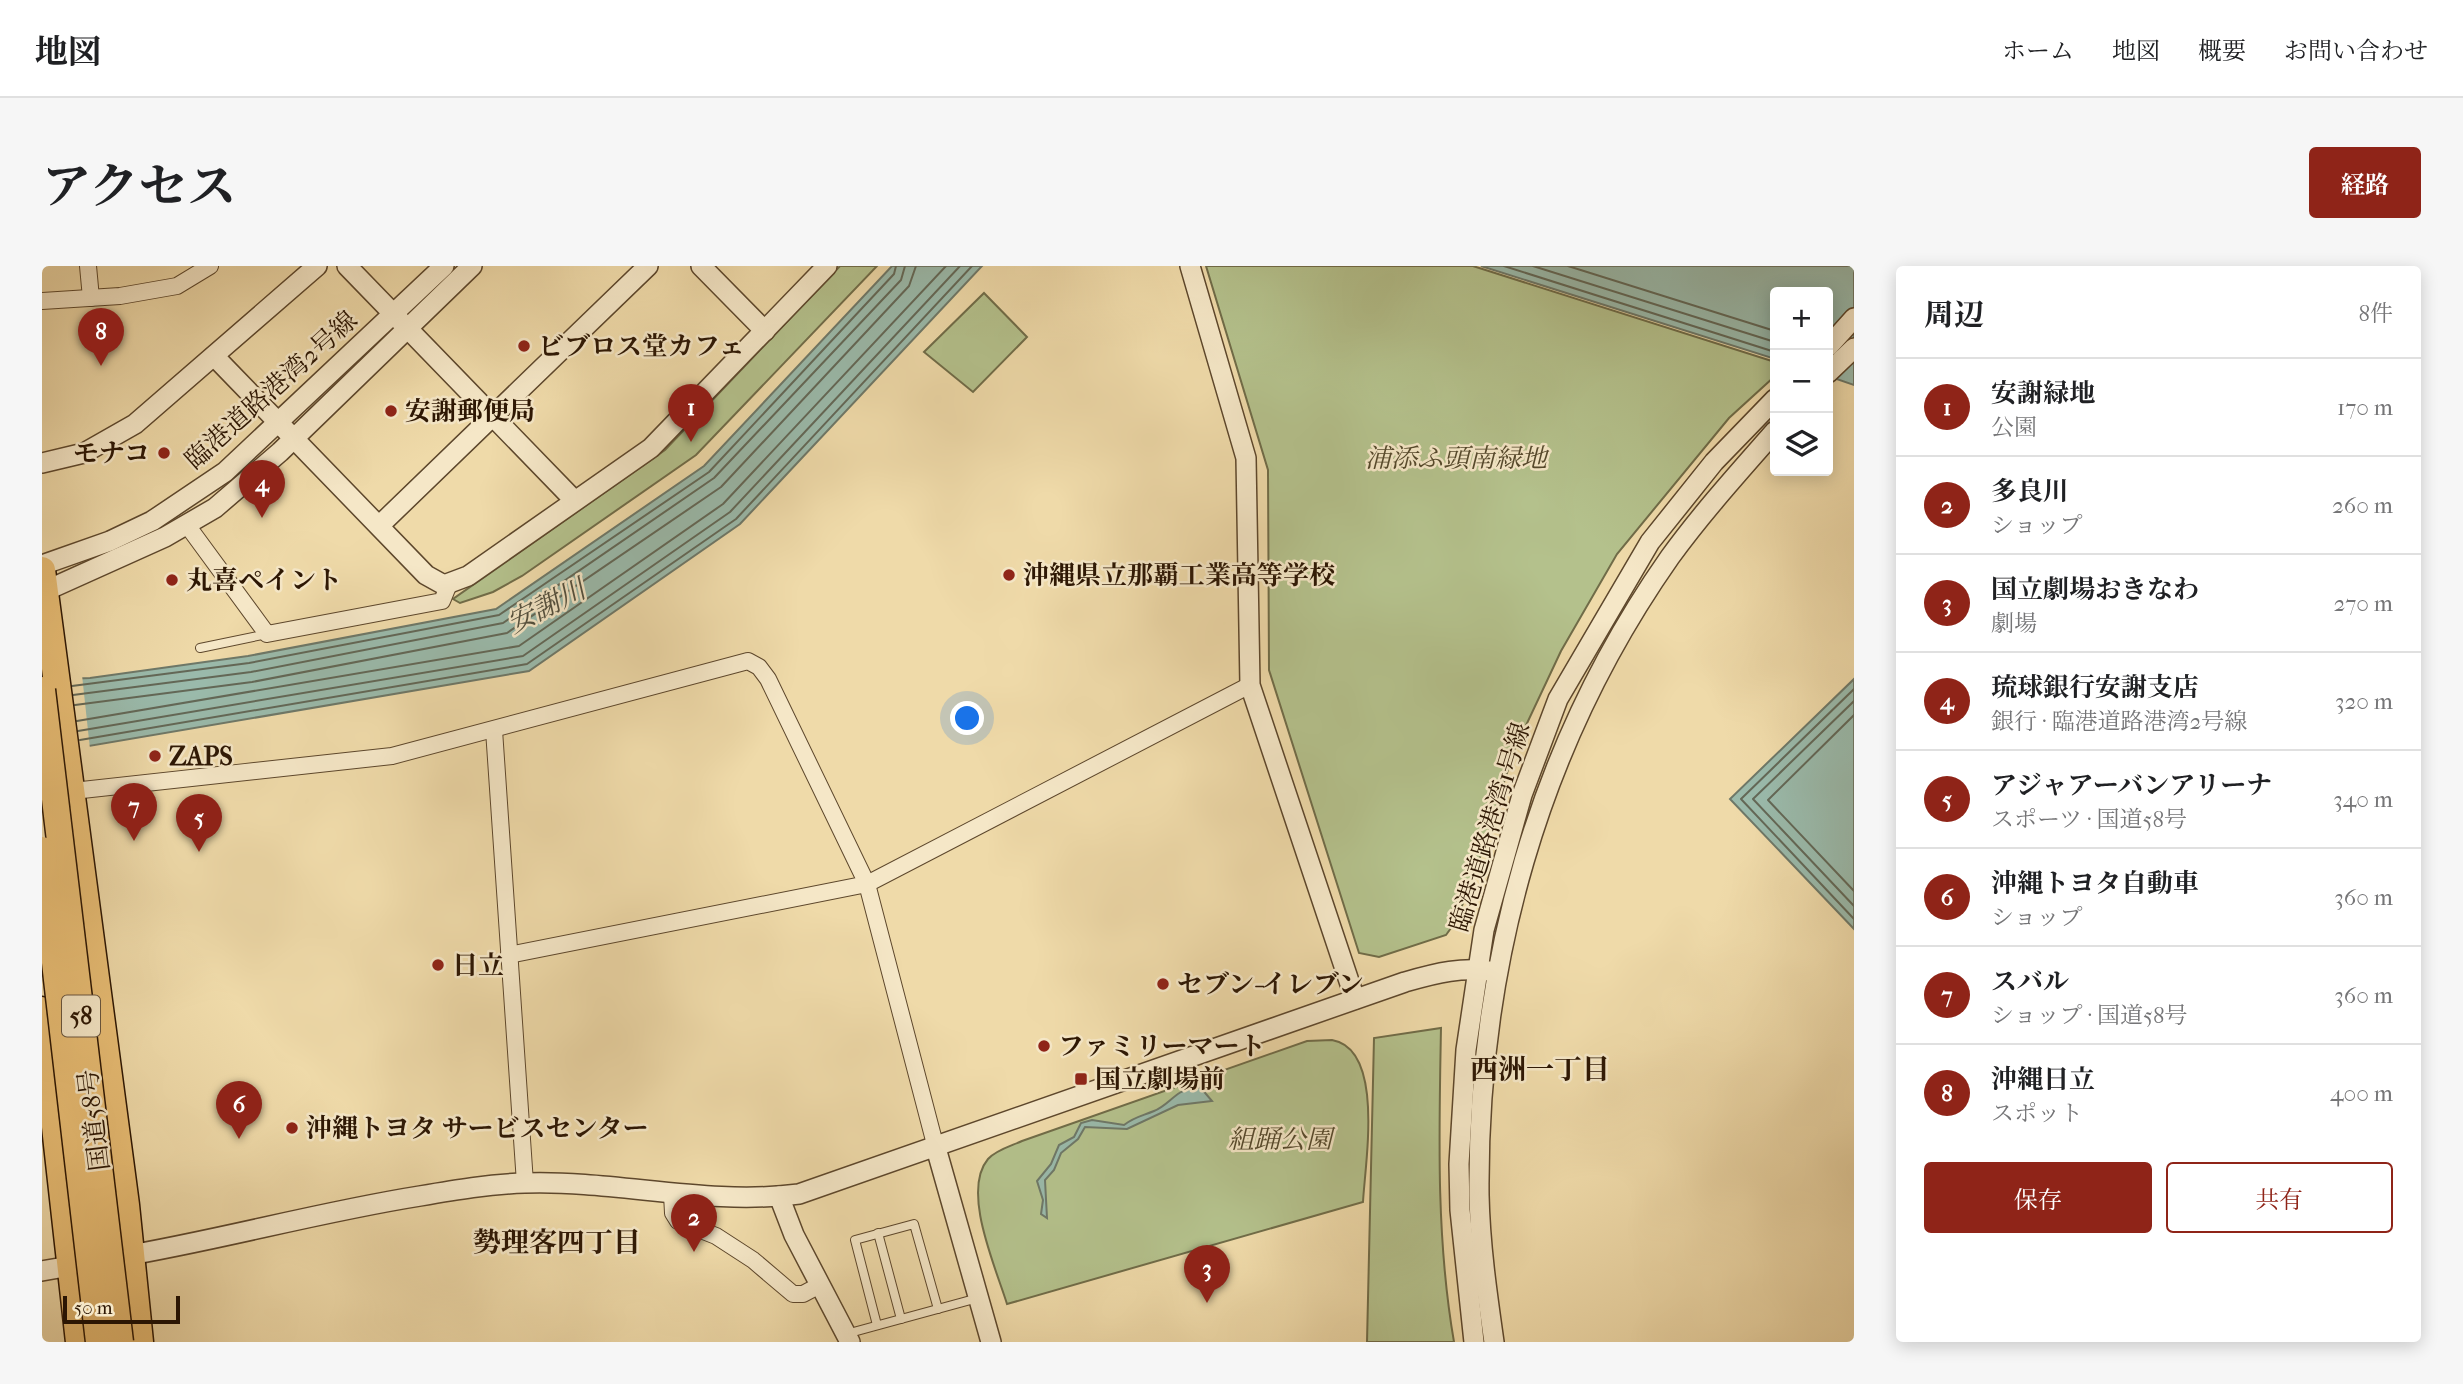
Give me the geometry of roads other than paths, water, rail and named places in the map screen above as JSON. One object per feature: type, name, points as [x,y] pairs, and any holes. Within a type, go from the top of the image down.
[{"type":"highway","name":"58","points":[[43,575],[50,681],[68,754],[73,791],[132,1255],[139,1342]]},
{"type":"highway","name":"国道58号","points":[[50,681],[120,1342]]},
{"type":"highway","name":"国道58号","points":[[42,850],[99,1342]]},
{"type":"highway","name":"58","points":[[42,1010],[49,1131],[73,1265],[79,1342]]},
{"type":"street","points":[[88,266],[91,298]]},
{"type":"street","points":[[42,301],[91,298],[177,286],[210,266]]},
{"type":"street","points":[[42,463],[84,453],[123,432],[317,266]]},
{"type":"street","points":[[347,266],[574,500]]},
{"type":"street","name":"臨港道路港湾2号線","points":[[43,575],[187,525],[240,488],[294,438],[400,322],[444,266]]},
{"type":"street","name":"臨港道路港湾2号線","points":[[43,575],[163,515],[225,472],[400,322],[472,266]]},
{"type":"street","points":[[380,525],[648,266]]},
{"type":"street","points":[[701,266],[765,331]]},
{"type":"street","points":[[214,356],[426,575],[434,581],[449,584],[468,576],[669,433],[827,266]]},
{"type":"street","points":[[1190,266],[1246,458],[1250,685],[1355,999]]},
{"type":"street","points":[[1833,341],[1854,318]]},
{"type":"street","points":[[1833,368],[1854,348]]},
{"type":"street","name":"臨港道路港湾1号線","points":[[1474,1342],[1463,1261],[1459,1164],[1466,1050],[1476,968],[1508,840],[1558,699],[1650,542],[1714,462],[1770,404]]},
{"type":"street","name":"臨港道路港湾1号線","points":[[1494,1342],[1479,1197],[1485,1058],[1496,972],[1536,819],[1551,778],[1597,676],[1671,556],[1770,437]]},
{"type":"street","points":[[187,525],[267,634],[442,601],[449,584]]},
{"type":"street","points":[[73,791],[392,756],[748,661],[760,667],[867,884],[936,1148],[991,1342]]},
{"type":"street","points":[[509,955],[867,884],[1250,685]]},
{"type":"street","points":[[494,730],[525,1182]]},
{"type":"street","points":[[42,1271],[132,1255],[342,1209],[525,1182],[591,1184],[672,1194],[779,1196],[814,1190],[1435,973],[1476,968],[1496,972]]},
{"type":"street","points":[[672,1194],[673,1213],[678,1221],[725,1242],[786,1285],[793,1294],[803,1294],[820,1285]]},
{"type":"street","points":[[779,1196],[794,1235],[848,1338]]},
{"type":"lane","points":[[200,648],[267,634]]},
{"type":"lane","points":[[877,1325],[855,1240],[914,1223],[938,1309]]},
{"type":"lane","points":[[878,1233],[901,1319]]},
{"type":"lane","points":[[848,1338],[877,1325],[978,1298]]},
{"type":"water","name":"安謝川","points":[[892,266],[982,266],[740,524],[529,671],[89,746],[42,680],[90,678],[248,656],[496,609],[704,466]]},
{"type":"water","points":[[1481,266],[1854,266],[1854,385],[1833,378],[1833,287],[1770,287],[1770,357]]},
{"type":"water","points":[[1854,679],[1854,929],[1730,799]]},
{"type":"water","points":[[1192,1088],[1201,1088],[1212,1101],[1178,1105],[1127,1129],[1085,1127],[1078,1139],[1061,1153],[1054,1170],[1045,1180],[1047,1218],[1041,1214],[1043,1200],[1037,1181],[1051,1164],[1059,1145],[1074,1137],[1081,1123],[1092,1120],[1124,1125]]},
{"type":"place","name":"ビブロス堂カフェ","points":[[524,346]]},
{"type":"place","name":"沖縄日立","points":[[101,366]]},
{"type":"place","name":"安謝郵便局","points":[[391,411]]},
{"type":"place","name":"安謝緑地","points":[[691,442]]},
{"type":"place","name":"モナコ","points":[[164,453]]},
{"type":"place","name":"琉球銀行安謝支店","points":[[262,518]]},
{"type":"place","name":"沖縄県立那覇工業高等学校","points":[[1009,575]]},
{"type":"place","name":"丸喜ペイント","points":[[172,580]]},
{"type":"place","name":"ZAPS","points":[[155,756]]},
{"type":"place","name":"スバル","points":[[134,841]]},
{"type":"place","name":"アジャアーバンアリーナ","points":[[199,852]]},
{"type":"place","name":"日立","points":[[438,965]]},
{"type":"place","name":"セブン-イレブン","points":[[1163,984]]},
{"type":"place","name":"ファミリーマート","points":[[1044,1046]]},
{"type":"place","name":"国立劇場前","points":[[1081,1079]]},
{"type":"place","name":"沖縄トヨタ サービスセンター","points":[[292,1128]]},
{"type":"place","name":"沖縄トヨタ自動車","points":[[239,1139]]},
{"type":"place","name":"多良川","points":[[694,1252]]},
{"type":"place","name":"国立劇場おきなわ","points":[[1207,1303]]},
{"type":"district","name":"西洲一丁目","points":[[1540,1069]]},
{"type":"district","name":"勢理客四丁目","points":[[557,1242]]},
{"type":"park label","name":"浦添ふ頭南緑地","points":[[1456,458]]},
{"type":"park label","name":"組踊公園","points":[[1280,1139]]}]
